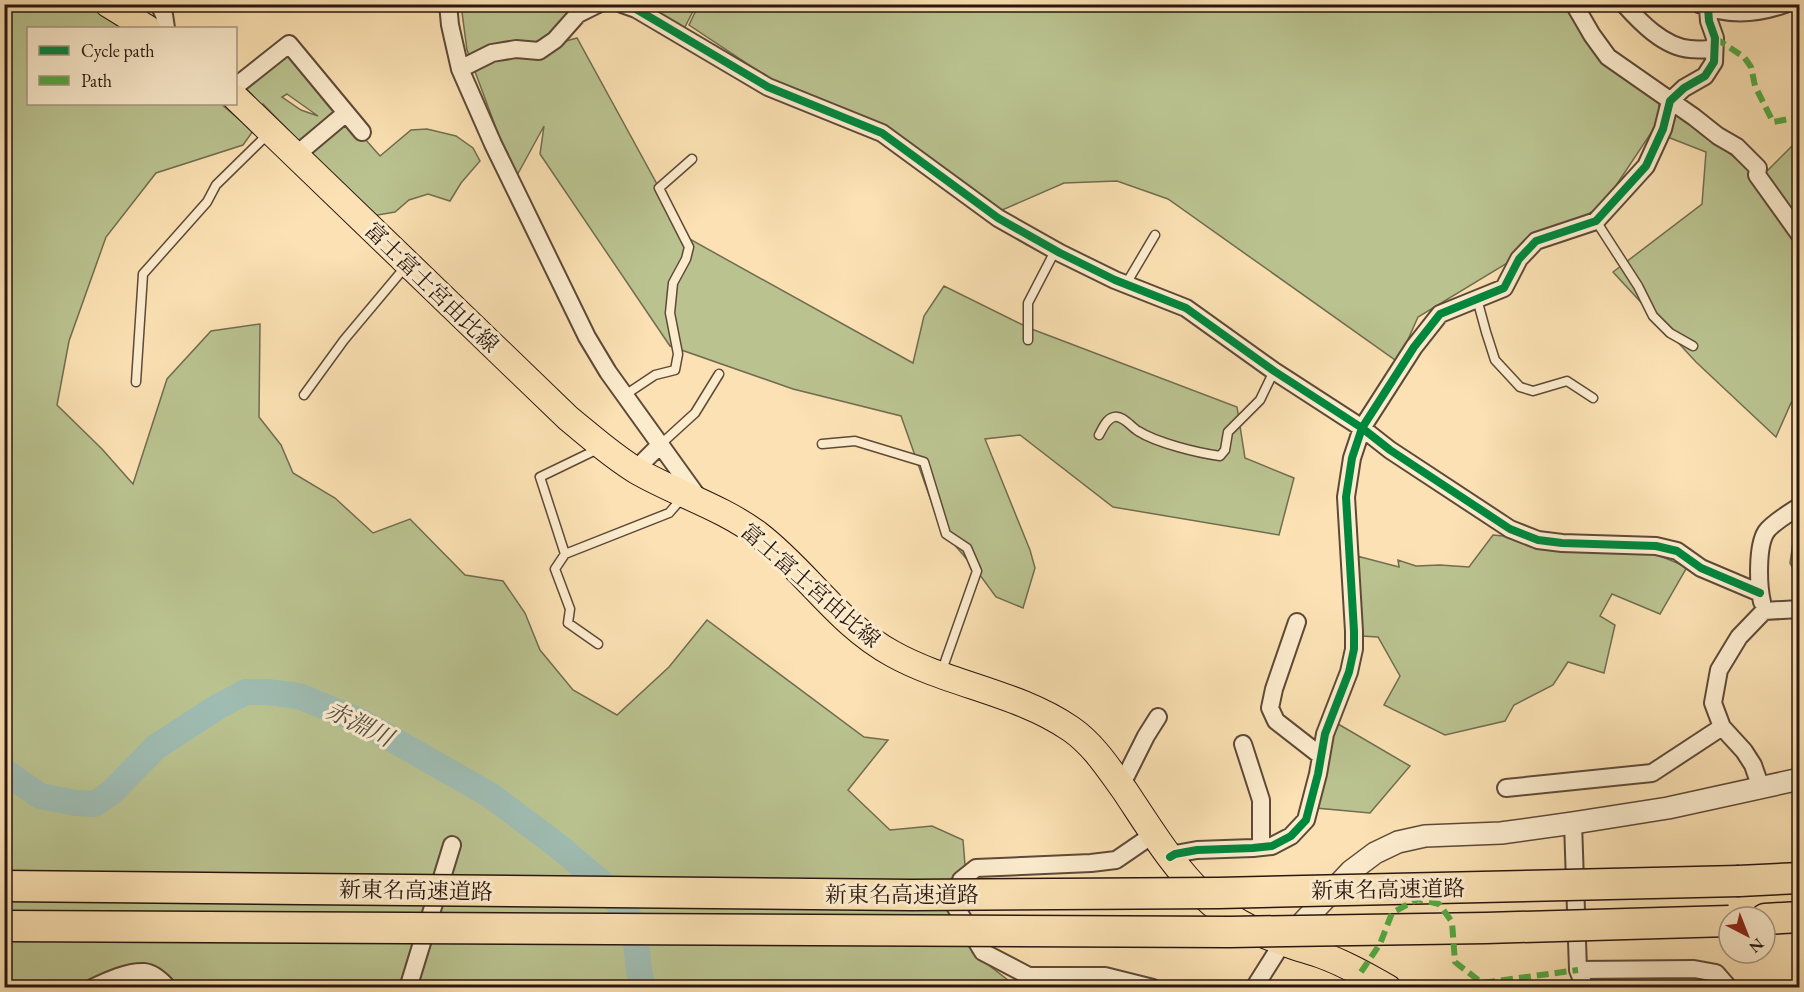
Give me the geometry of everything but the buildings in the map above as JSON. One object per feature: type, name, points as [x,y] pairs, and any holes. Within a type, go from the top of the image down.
[{"type":"highway","name":"新東名高速道路","points":[[4,886],[924,895],[1219,893],[1800,878]]},
{"type":"highway","points":[[1777,918],[1800,917]]},
{"type":"highway","name":"新東名高速道路","points":[[4,926],[1230,932],[1717,921]]},
{"type":"main road","points":[[108,4],[145,27]]},
{"type":"main road","name":"富士富士宮由比線","points":[[237,99],[568,418],[603,447],[635,470],[693,497],[760,535],[862,634],[890,652],[913,664],[1024,704],[1055,718],[1076,732],[1094,749],[1170,857],[1206,898],[1239,922],[1283,942],[1361,972],[1388,987]]},
{"type":"street","points":[[159,4],[166,27]]},
{"type":"street","points":[[448,4],[450,25],[460,69],[493,144],[587,337],[608,372],[661,444],[693,497]]},
{"type":"street","points":[[460,69],[492,52],[516,49],[539,51],[555,40],[576,9],[598,4]]},
{"type":"street","points":[[622,4],[636,9],[768,87],[882,133],[998,218],[1055,251],[1126,284],[1186,308],[1274,371],[1510,529],[1538,540],[1562,543],[1667,548],[1677,551],[1701,568],[1760,593]]},
{"type":"street","points":[[1574,4],[1608,57],[1718,136],[1737,147],[1758,168],[1757,175],[1800,235]]},
{"type":"street","points":[[1624,4],[1648,30],[1666,41],[1688,50],[1714,49]]},
{"type":"street","points":[[1703,6],[1739,14],[1768,10],[1785,4]]},
{"type":"street","points":[[1170,857],[1197,850],[1272,846],[1291,836],[1306,820],[1325,734],[1350,672],[1354,649],[1346,496],[1352,458],[1362,428],[1414,347],[1440,314],[1504,288],[1519,259],[1536,241],[1596,221],[1646,166],[1663,129],[1670,101],[1684,87],[1705,76],[1714,62],[1715,39],[1703,6]]},
{"type":"street","points":[[237,85],[289,44],[362,132]]},
{"type":"street","points":[[296,155],[346,113]]},
{"type":"street","points":[[635,470],[661,444]]},
{"type":"street","points":[[1764,611],[1760,593],[1760,546],[1767,530],[1800,506]]},
{"type":"street","points":[[1761,788],[1753,765],[1744,751],[1722,727],[1713,703],[1719,670],[1739,638],[1764,611],[1800,609]]},
{"type":"street","points":[[1297,622],[1274,689],[1270,708],[1276,721],[1321,756]]},
{"type":"street","points":[[1121,786],[1158,717]]},
{"type":"street","points":[[1506,788],[1652,773],[1722,727]]},
{"type":"street","points":[[1243,744],[1265,796],[1261,847]]},
{"type":"street","points":[[1254,987],[1283,942],[1352,871],[1375,853],[1398,842],[1425,836],[1501,832],[1573,823],[1668,808],[1800,780]]},
{"type":"street","points":[[1573,823],[1578,970],[1585,987]]},
{"type":"street","points":[[1153,987],[1105,976],[1029,976],[983,952],[955,906],[961,880],[976,868],[1116,860],[1154,834]]},
{"type":"street","points":[[411,987],[453,844]]},
{"type":"street","points":[[1578,970],[1694,969],[1716,973],[1730,987]]},
{"type":"street","points":[[92,987],[129,974],[145,972],[160,978],[168,987]]},
{"type":"lane","points":[[136,382],[143,274],[207,202],[216,185],[271,131]]},
{"type":"lane","points":[[625,395],[655,375],[675,370],[678,354],[670,313],[673,283],[686,259],[689,247],[659,188],[692,159]]},
{"type":"lane","points":[[1596,221],[1626,267],[1653,316],[1670,333],[1693,346]]},
{"type":"lane","points":[[1126,284],[1155,235]]},
{"type":"lane","points":[[1028,340],[1028,303],[1055,251]]},
{"type":"lane","points":[[304,395],[344,340],[408,264]]},
{"type":"lane","points":[[1478,299],[1495,360],[1520,387],[1533,391],[1568,381],[1593,398]]},
{"type":"lane","points":[[1099,435],[1106,422],[1113,417],[1120,417],[1139,432],[1155,439],[1198,453],[1220,456],[1226,450],[1228,432],[1260,400],[1274,371]]},
{"type":"lane","points":[[661,444],[694,413],[719,374]]},
{"type":"lane","points":[[822,444],[855,441],[924,462],[946,534],[967,548],[978,571],[940,674]]},
{"type":"lane","points":[[566,554],[540,477],[603,447]]},
{"type":"lane","points":[[598,644],[568,623],[570,609],[555,569],[566,554],[669,513],[693,497]]},
{"type":"green space","points":[[5,4],[88,5],[127,27],[27,27],[27,105],[222,105],[253,131],[243,145],[156,173],[106,237],[69,341],[57,405],[102,449],[133,484],[167,379],[211,331],[260,324],[259,417],[281,445],[293,473],[335,498],[373,533],[410,519],[465,575],[503,581],[525,613],[540,650],[573,690],[617,715],[669,667],[707,620],[864,737],[888,740],[848,790],[890,830],[932,826],[963,840],[972,952],[1013,984],[1061,987],[5,988]]},
{"type":"green space","points":[[699,4],[1568,5],[1659,101],[1659,121],[1603,205],[1418,317],[1398,362],[1168,199],[1117,181],[1064,183],[993,214],[882,133],[802,100],[689,25]]},
{"type":"green space","points":[[461,5],[598,5],[548,46],[577,38],[686,237],[913,363],[924,316],[944,286],[1029,328],[1237,407],[1245,458],[1294,478],[1279,535],[1113,507],[1020,435],[985,439],[1030,550],[1035,568],[1023,608],[996,597],[941,529],[901,416],[793,389],[670,346],[540,154],[544,126],[515,179],[467,50]]},
{"type":"green space","points":[[642,5],[696,5],[683,31]]},
{"type":"green space","points":[[288,52],[380,156],[411,130],[427,129],[456,136],[473,148],[480,161],[461,183],[450,201],[428,194],[409,200],[395,212],[372,216],[244,86]],"holes":[[[287,94],[318,116],[301,110],[282,97]]]},
{"type":"green space","points":[[1673,112],[1702,130],[1755,175],[1767,171],[1799,139],[1799,394],[1791,403],[1776,437],[1696,362],[1613,272],[1702,204],[1706,152],[1665,136]]},
{"type":"green space","points":[[1799,527],[1799,579],[1790,563],[1795,530]]},
{"type":"green space","points":[[1493,535],[1503,536],[1532,547],[1648,551],[1687,567],[1660,614],[1612,594],[1600,616],[1615,625],[1604,673],[1568,662],[1553,685],[1514,705],[1505,721],[1445,735],[1384,705],[1400,676],[1378,637],[1361,636],[1357,556],[1399,567],[1398,560],[1416,566],[1469,567]]},
{"type":"green space","points":[[1333,721],[1410,766],[1370,813],[1316,808]]},
{"type":"waterway","name":"赤淵川","points":[[4,771],[40,796],[95,804],[112,792],[156,747],[219,706],[246,692],[299,696],[362,722],[490,795],[558,846],[603,884],[634,924],[643,988]]},
{"type":"marked path","points":[[1715,38],[1744,57],[1751,67],[1755,86],[1773,122],[1800,117]]},
{"type":"marked path","points":[[1361,972],[1380,944],[1392,913],[1418,899],[1439,904],[1452,922],[1455,962],[1482,983],[1578,970]]},
{"type":"cycle path","points":[[622,4],[636,9],[768,87],[882,133],[998,218],[1060,253],[1115,280],[1186,308],[1274,371],[1510,529],[1538,540],[1656,546],[1677,551],[1701,568],[1760,593]]},
{"type":"cycle path","points":[[1170,857],[1197,850],[1272,846],[1291,836],[1306,820],[1325,734],[1349,672],[1354,649],[1346,497],[1352,458],[1362,428],[1414,347],[1440,314],[1504,288],[1519,259],[1536,241],[1596,221],[1646,166],[1663,129],[1670,101],[1684,88],[1705,76],[1714,62],[1715,38],[1709,21],[1708,8]]}]
